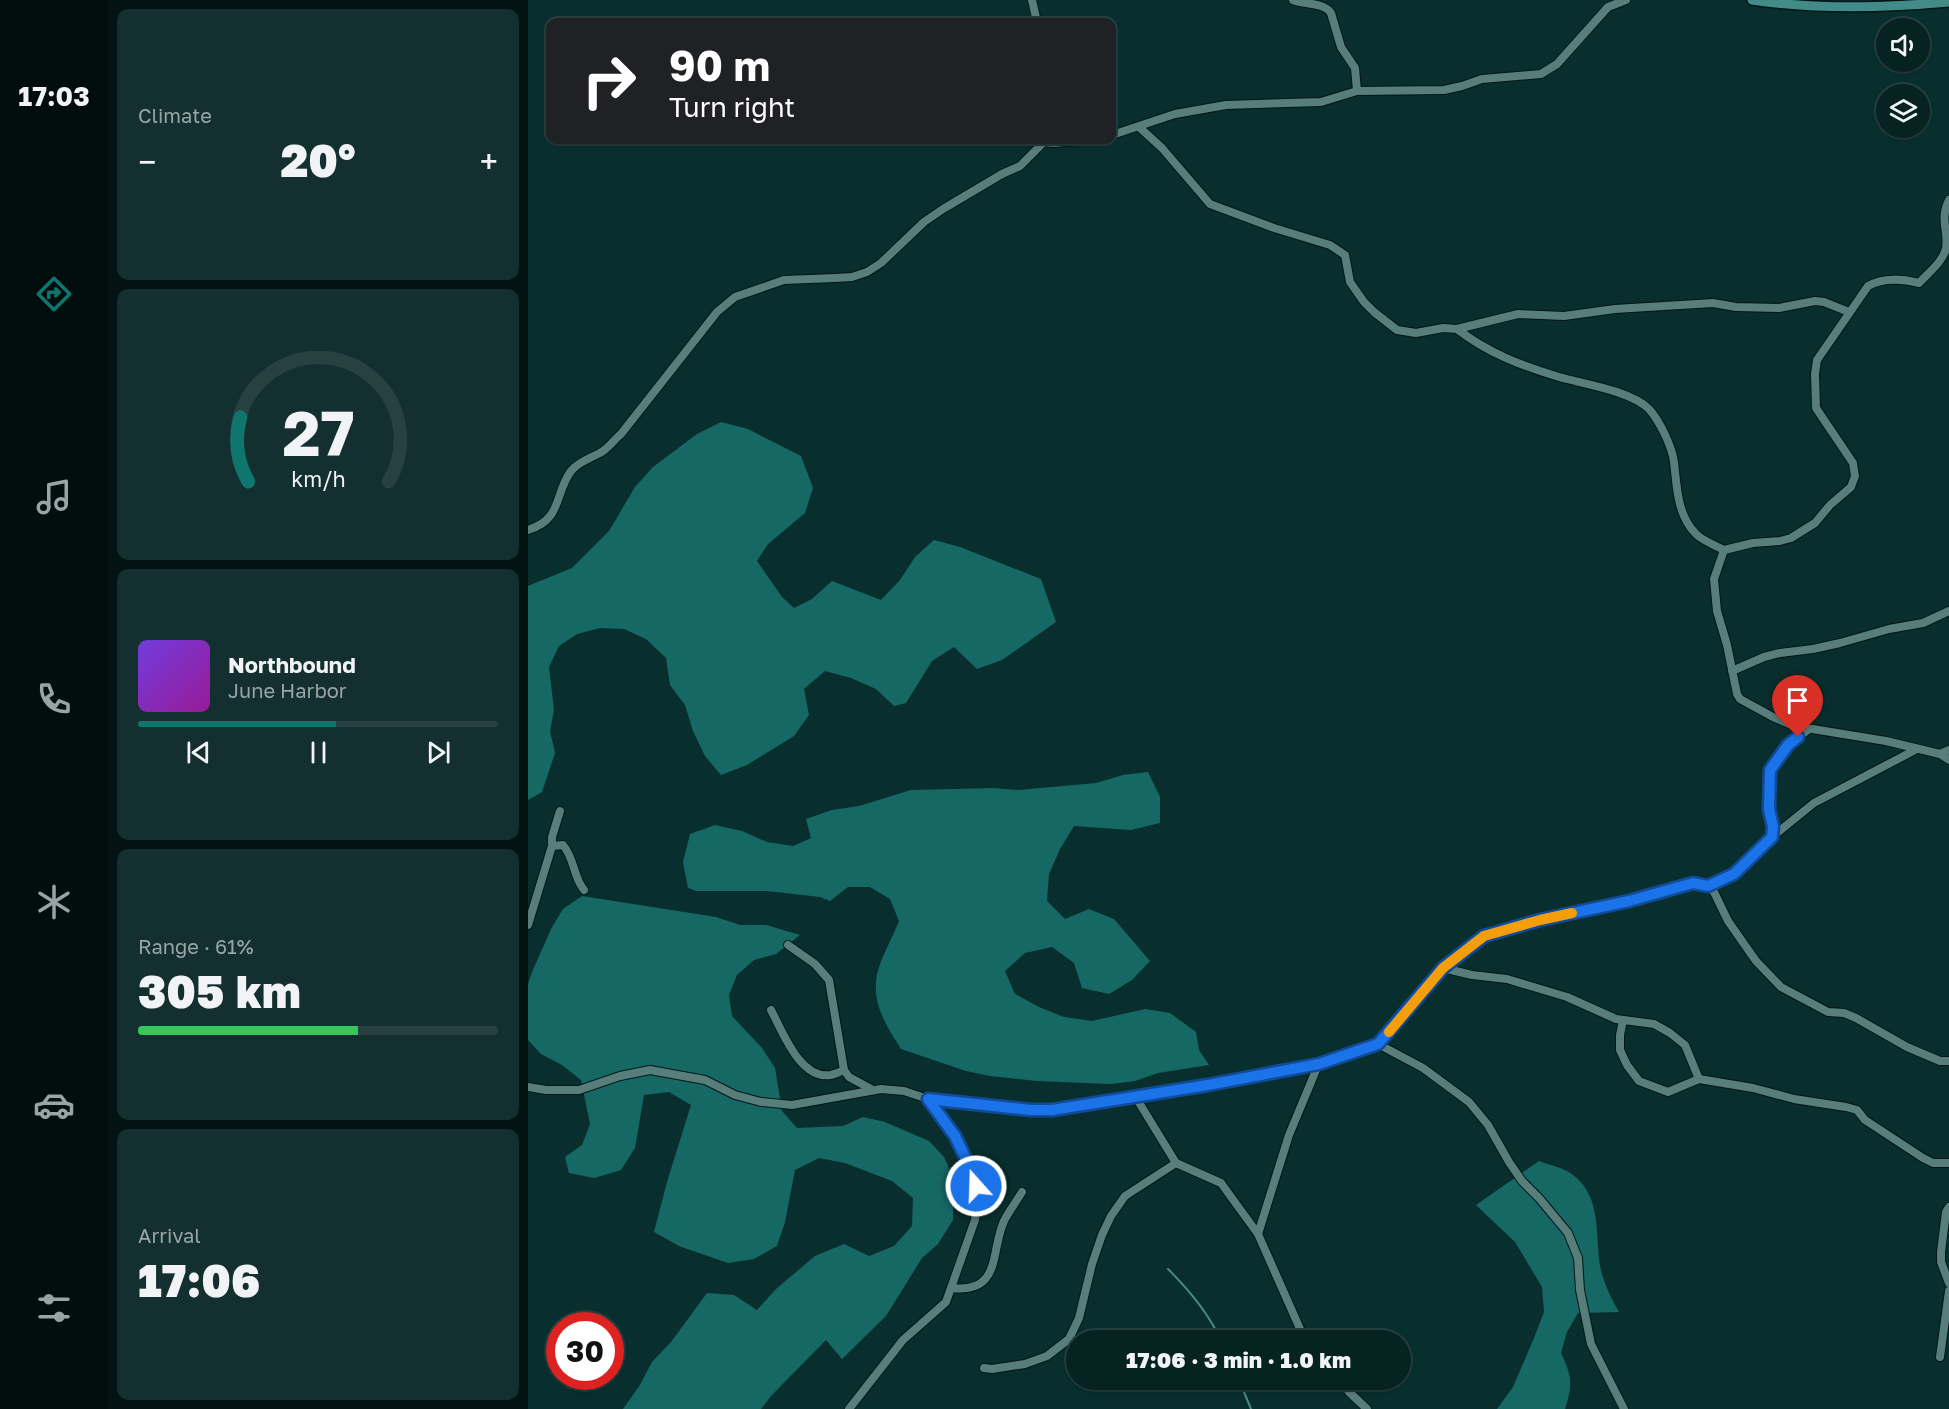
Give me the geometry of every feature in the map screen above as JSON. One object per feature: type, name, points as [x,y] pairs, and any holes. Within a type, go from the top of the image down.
[{"type":"main road","points":[[1752,0],[1808,6],[1897,7],[1949,2]]},
{"type":"street","points":[[1032,0],[1036,18]]},
{"type":"street","points":[[1293,0],[1328,9],[1331,13],[1341,47],[1355,68],[1357,91]]},
{"type":"street","points":[[1116,134],[1174,114],[1226,105],[1321,102],[1357,91],[1444,90],[1487,79],[1541,74],[1557,64],[1608,7],[1626,0]]},
{"type":"street","points":[[1139,127],[1162,148],[1210,204],[1274,228],[1322,242],[1345,255],[1350,282],[1357,294],[1374,312],[1397,330],[1416,333],[1443,328],[1457,329],[1518,314],[1564,316],[1615,309],[1713,303],[1736,307],[1779,308],[1815,301],[1824,302],[1849,312]]},
{"type":"street","points":[[528,530],[540,526],[552,515],[569,474],[577,465],[603,451],[621,434],[717,312],[735,297],[784,280],[852,277],[867,272],[881,263],[924,222],[1002,174],[1020,166],[1042,144]]},
{"type":"street","points":[[1457,329],[1472,341],[1518,364],[1605,388],[1647,408],[1660,424],[1674,459],[1676,491],[1687,522],[1697,536],[1724,550],[1753,543],[1780,541],[1791,538],[1815,523],[1830,505],[1851,487],[1855,476],[1853,463],[1816,408],[1817,360],[1868,286],[1875,282],[1900,279],[1919,283],[1941,259],[1946,248],[1943,216],[1949,200]]},
{"type":"street","points":[[1724,550],[1714,579],[1717,611],[1740,699],[1794,726],[1886,741],[1941,754],[1949,760]]},
{"type":"street","points":[[1732,670],[1772,655],[1840,643],[1889,629],[1923,623],[1949,611]]},
{"type":"street","points":[[1772,837],[1773,827],[1769,809],[1770,770],[1788,745],[1809,729]]},
{"type":"street","points":[[1708,886],[1734,874],[1772,837],[1814,803],[1917,750]]},
{"type":"street","points":[[1941,754],[1949,750]]},
{"type":"street","points":[[528,925],[560,811]]},
{"type":"street","points":[[552,846],[563,845],[566,848],[572,859],[576,878],[584,890]]},
{"type":"street","points":[[528,1087],[546,1090],[579,1090],[620,1076],[650,1070],[705,1080],[735,1095],[761,1102],[792,1106],[881,1089],[904,1091],[928,1099],[1041,1110],[1208,1085],[1319,1064],[1378,1044],[1443,968],[1484,936],[1693,883],[1708,886],[1714,892],[1728,921],[1756,961],[1782,987],[1828,1012],[1844,1013],[1907,1047],[1940,1061],[1949,1061]]},
{"type":"street","points":[[788,945],[815,964],[829,980],[844,1070],[849,1077],[873,1090]]},
{"type":"street","points":[[1443,968],[1472,975],[1507,979],[1567,997],[1623,1020],[1654,1024],[1685,1045],[1699,1079]]},
{"type":"street","points":[[771,1010],[806,1069],[816,1074],[830,1076],[844,1070]]},
{"type":"street","points":[[1623,1020],[1620,1050],[1627,1065],[1639,1081],[1668,1092],[1699,1079],[1753,1088],[1794,1100],[1846,1107],[1857,1110],[1873,1126],[1923,1158],[1942,1164],[1949,1163]]},
{"type":"street","points":[[1378,1044],[1424,1068],[1469,1102],[1488,1125],[1522,1181],[1568,1233],[1578,1258],[1581,1290],[1591,1344],[1624,1409]]},
{"type":"street","points":[[1258,1234],[1289,1135],[1319,1064]]},
{"type":"street","points":[[1134,1096],[1176,1163],[1221,1183],[1242,1208],[1258,1234],[1277,1274],[1300,1330]]},
{"type":"street","points":[[849,1409],[903,1340],[946,1302],[975,1220],[977,1197],[972,1174],[955,1136],[928,1099]]},
{"type":"street","points":[[984,1368],[1025,1364],[1047,1356],[1069,1339],[1079,1318],[1092,1264],[1111,1216],[1125,1197],[1176,1163]]},
{"type":"street","points":[[951,1288],[967,1288],[983,1282],[992,1272],[993,1256],[1004,1222],[1022,1192]]},
{"type":"street","points":[[1949,1207],[1946,1212],[1941,1252],[1941,1262],[1949,1283]]},
{"type":"street","points":[[1940,1357],[1949,1291]]},
{"type":"street","points":[[1348,1390],[1367,1409]]},
{"type":"shaded area","points":[[721,422],[748,429],[801,456],[813,488],[805,513],[768,544],[757,561],[782,597],[794,608],[812,599],[832,581],[881,600],[900,580],[915,557],[934,540],[960,547],[1041,579],[1056,622],[1002,660],[977,669],[954,647],[932,661],[906,703],[894,706],[876,689],[851,678],[825,671],[804,689],[809,715],[794,736],[747,765],[721,775],[705,756],[693,731],[685,705],[670,685],[666,658],[646,639],[624,629],[600,628],[577,634],[559,646],[549,667],[554,710],[550,731],[555,753],[542,792],[528,800],[528,586],[572,568],[609,531],[635,487],[653,467],[697,434]]},
{"type":"shaded area","points":[[1148,772],[1160,797],[1160,823],[1131,830],[1074,826],[1049,874],[1047,901],[1065,919],[1089,909],[1114,919],[1150,961],[1132,980],[1109,994],[1082,988],[1074,963],[1052,947],[1025,953],[1005,971],[1015,994],[1064,1017],[1092,1021],[1145,1009],[1170,1013],[1196,1032],[1199,1050],[1209,1065],[1158,1073],[1135,1081],[1111,1084],[1037,1081],[966,1071],[901,1049],[883,1018],[876,992],[879,968],[899,921],[890,899],[870,887],[848,887],[830,901],[820,897],[767,891],[696,891],[688,888],[683,862],[690,834],[715,825],[742,831],[767,842],[793,846],[811,838],[806,819],[911,790],[993,788],[1019,790],[1096,783],[1123,775]]},
{"type":"shaded area","points":[[582,896],[716,917],[740,925],[766,925],[800,935],[776,954],[754,960],[737,975],[729,995],[732,1016],[762,1048],[775,1068],[782,1111],[797,1128],[843,1126],[863,1117],[885,1122],[929,1141],[944,1157],[953,1177],[953,1220],[938,1244],[922,1258],[886,1316],[842,1359],[826,1340],[761,1409],[623,1409],[640,1385],[652,1362],[671,1342],[707,1293],[734,1295],[757,1310],[776,1289],[815,1256],[844,1244],[869,1256],[894,1246],[912,1226],[913,1198],[892,1181],[845,1163],[819,1158],[795,1170],[785,1222],[777,1246],[754,1259],[728,1263],[679,1246],[654,1232],[691,1105],[669,1092],[644,1095],[635,1148],[621,1170],[594,1178],[569,1173],[565,1157],[582,1145],[590,1124],[581,1080],[562,1065],[541,1054],[528,1040],[528,984],[551,929],[563,909]]},
{"type":"shaded area","points":[[1539,1161],[1570,1173],[1583,1185],[1590,1196],[1596,1221],[1602,1274],[1619,1312],[1578,1313],[1567,1332],[1561,1353],[1570,1380],[1565,1409],[1497,1409],[1513,1387],[1544,1312],[1542,1287],[1515,1242],[1476,1205]]},
{"type":"waterway","points":[[1168,1269],[1198,1302],[1216,1330]]},
{"type":"waterway","points":[[1243,1390],[1251,1409]]},
{"type":"slow traffic","points":[[1389,1032],[1443,968],[1484,936],[1572,913]]},
{"type":"route","points":[[976,1186],[955,1136],[928,1099],[1031,1110],[1052,1110],[1208,1085],[1319,1064],[1378,1044],[1443,968],[1484,936],[1693,883],[1708,886],[1734,874],[1772,837],[1773,827],[1769,809],[1770,770],[1788,745],[1798,737]]}]
